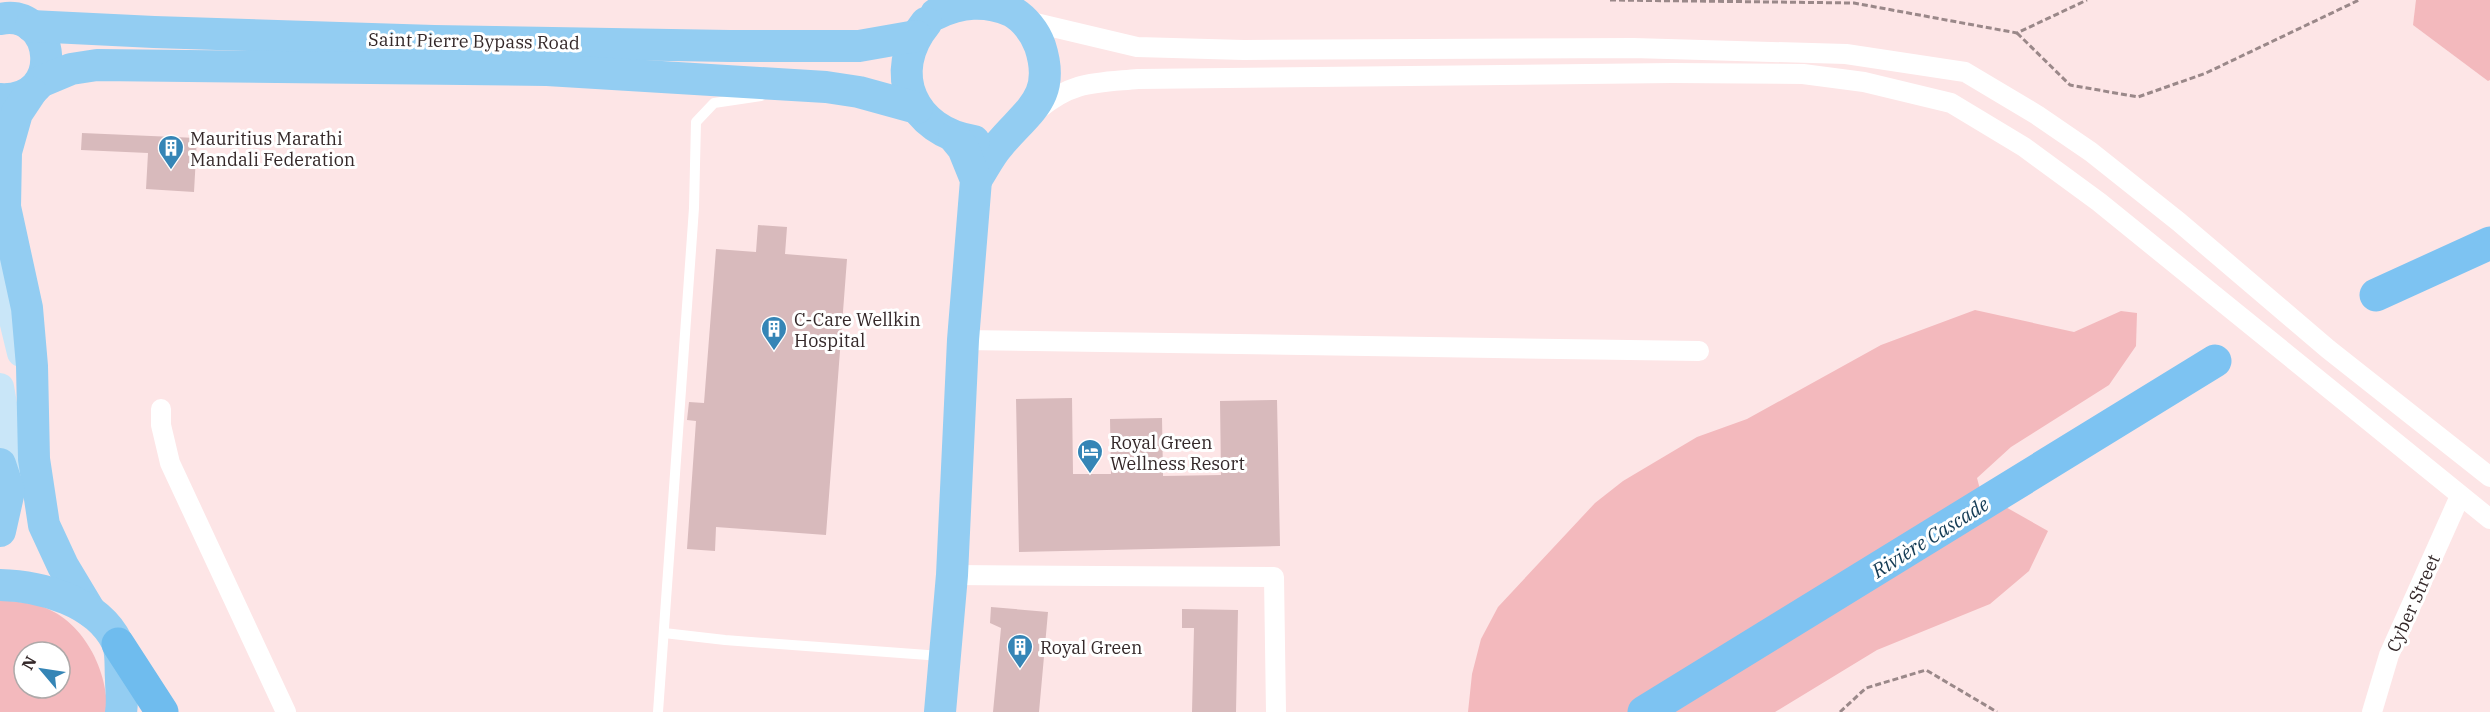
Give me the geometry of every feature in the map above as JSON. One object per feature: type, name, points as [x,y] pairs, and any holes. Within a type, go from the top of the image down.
[{"type":"highway","points":[[118,644],[162,712]]},
{"type":"main road","points":[[976,180],[998,147],[1017,126],[1036,105],[1044,83],[1044,60],[1037,38],[1013,10],[992,3],[973,2],[954,5],[933,17],[909,53],[906,72],[909,90],[916,108],[939,130],[954,137],[974,141],[994,138],[1017,126]]},
{"type":"main road","name":"Saint Pierre Bypass Road","points":[[0,19],[19,20],[31,26],[422,41],[859,46],[933,17]]},
{"type":"main road","points":[[31,26],[40,35],[48,58],[36,87],[17,113],[6,152],[5,207],[27,308],[32,366],[33,436]]},
{"type":"main road","name":"Saint Pierre Bypass Road","points":[[0,99],[21,97],[71,69],[97,65],[121,65],[547,70],[826,87],[860,92],[916,108]]},
{"type":"main road","points":[[940,712],[952,575],[963,340],[976,180],[963,148],[954,137]]},
{"type":"main road","points":[[0,267],[24,367],[44,525],[63,566],[90,611]]},
{"type":"main road","points":[[0,387],[9,438],[0,531]]},
{"type":"main road","points":[[0,585],[24,586],[53,594],[90,611],[107,626],[118,644],[121,712]]},
{"type":"street","points":[[1013,10],[1137,47],[1244,50],[1634,48],[1846,54],[1965,72],[2037,115],[2091,152],[2179,222],[2328,350],[2490,477]]},
{"type":"street","points":[[1017,126],[1055,95],[1080,85],[1138,79],[1672,73],[1803,74],[1864,82],[1951,103],[2024,147],[2099,202],[2490,519]]},
{"type":"street","points":[[963,340],[1699,351]]},
{"type":"street","points":[[161,409],[162,433],[170,463],[286,712]]},
{"type":"street","name":"Cyber Street","points":[[2372,712],[2389,655],[2460,496]]},
{"type":"street","points":[[952,575],[1274,577],[1276,712]]},
{"type":"lane","points":[[658,712],[695,171],[696,122],[714,103],[826,87]]},
{"type":"lane","points":[[664,633],[944,657]]},
{"type":"path","points":[[1610,0],[1855,1],[2017,33],[2070,85],[2138,97],[2206,73],[2359,0]]},
{"type":"path","points":[[2017,33],[2087,0]]},
{"type":"path","points":[[1840,712],[1866,687],[1926,670],[1997,712]]},
{"type":"shaded area","points":[[2416,0],[2490,0],[2490,80],[2488,81],[2413,25]]},
{"type":"shaded area","points":[[1975,310],[2074,332],[2121,311],[2137,313],[2136,346],[2109,385],[2011,447],[1977,478],[1981,493],[2048,531],[2029,571],[1990,604],[1877,650],[1775,712],[1468,712],[1472,674],[1481,639],[1498,607],[1595,503],[1623,481],[1697,437],[1747,419],[1881,345]]},
{"type":"shaded area","points":[[0,600],[33,604],[50,610],[65,619],[77,631],[88,645],[96,661],[106,695],[107,712],[0,712]]},
{"type":"building","name":"Mauritius Marathi Mandali Federation","points":[[82,133],[197,138],[194,192],[146,189],[148,153],[81,150]]},
{"type":"building","name":"C-Care Wellkin Hospital","points":[[758,225],[787,227],[785,254],[847,259],[826,535],[716,527],[715,551],[687,549],[696,421],[687,420],[689,402],[704,403],[716,249],[756,252]]},
{"type":"building","name":"Royal Green Wellness Resort","points":[[1072,398],[1073,474],[1111,474],[1110,419],[1162,418],[1163,476],[1221,475],[1220,401],[1277,400],[1280,546],[1019,552],[1016,399]]},
{"type":"building","name":"Royal Green","points":[[991,607],[1048,612],[1039,712],[993,712],[1001,628],[990,623]]},
{"type":"building","name":"Royal Green","points":[[1182,609],[1238,610],[1236,712],[1192,712],[1194,628],[1182,628]]},
{"type":"waterway","name":"Rivière Cascade","points":[[2376,295],[2490,243]]},
{"type":"waterway","name":"Rivière Cascade","points":[[1644,712],[2215,361]]},
{"type":"place","name":"Mauritius Marathi Mandali Federation","points":[[171,171]]},
{"type":"place","name":"C-Care Wellkin Hospital","points":[[774,352]]},
{"type":"place","name":"Royal Green Wellness Resort","points":[[1090,475]]},
{"type":"place","name":"Royal Green","points":[[1020,670]]}]
